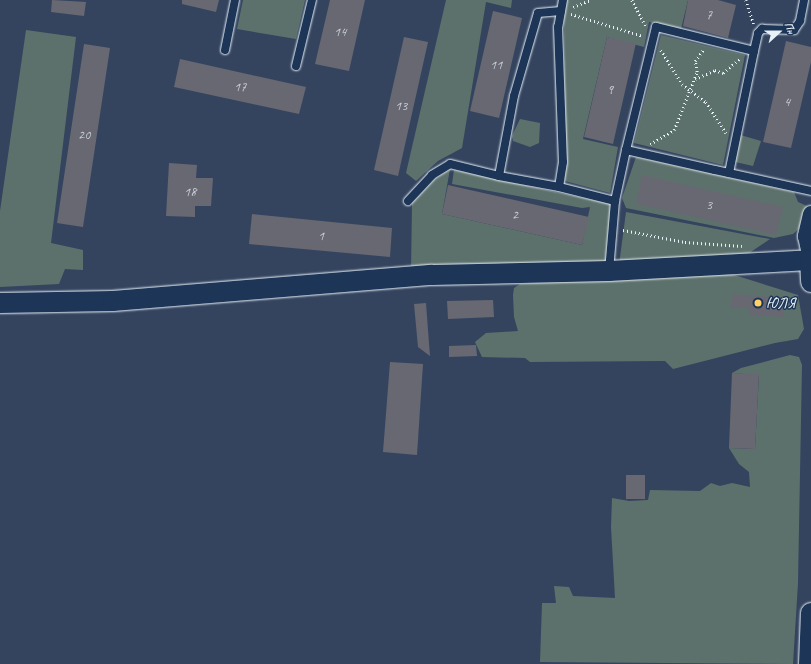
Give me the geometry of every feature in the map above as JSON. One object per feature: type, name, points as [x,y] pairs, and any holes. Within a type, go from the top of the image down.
[{"type":"street","points":[[811,214],[806,236],[810,260],[811,282]]},
{"type":"street","points":[[0,303],[113,301],[432,275],[609,271],[810,260]]},
{"type":"street","points":[[809,664],[811,614]]},
{"type":"lane","points":[[225,50],[235,0]]},
{"type":"lane","points":[[296,66],[312,0]]},
{"type":"lane","points":[[559,187],[563,162],[558,27],[563,0]]},
{"type":"lane","points":[[729,173],[758,33],[762,29],[794,30],[800,21],[804,0]]},
{"type":"lane","points":[[499,176],[514,96],[538,13],[561,11]]},
{"type":"lane","points":[[609,271],[615,201],[656,27],[754,51]]},
{"type":"lane","points":[[626,150],[811,191]]},
{"type":"lane","points":[[408,201],[432,175],[450,164],[499,176],[559,187],[615,201]]},
{"type":"path","points":[[561,11],[590,0]]},
{"type":"path","points":[[632,0],[653,39],[682,84],[706,102],[727,135],[735,142]]},
{"type":"path","points":[[746,0],[758,33]]},
{"type":"path","points":[[561,11],[653,39]]},
{"type":"path","points":[[641,154],[660,137],[674,130],[680,118],[689,88],[695,79],[697,72],[695,61],[703,50],[703,39]]},
{"type":"path","points":[[695,79],[715,70],[723,73],[734,61],[754,51]]},
{"type":"path","points":[[613,220],[624,230],[685,242],[744,246]]},
{"type":"green space","points":[[243,0],[305,0],[296,39],[237,29]]},
{"type":"green space","points":[[446,0],[512,0],[511,8],[486,2],[462,148],[438,161],[416,181],[406,173]]},
{"type":"green space","points":[[564,0],[688,0],[681,29],[649,22],[644,47],[607,37],[583,139],[618,147],[610,193],[565,181]]},
{"type":"green space","points":[[26,30],[76,37],[51,243],[83,250],[83,270],[65,269],[59,284],[0,287],[0,211]]},
{"type":"green space","points":[[661,35],[745,55],[723,165],[634,143]]},
{"type":"green space","points":[[520,119],[540,123],[539,143],[530,147],[513,141],[512,136]]},
{"type":"green space","points":[[737,134],[761,141],[753,166],[731,161]]},
{"type":"green space","points":[[636,157],[794,192],[798,202],[807,206],[804,224],[793,234],[774,238],[626,208],[622,198]]},
{"type":"green space","points":[[450,169],[442,214],[582,245],[590,207],[582,208],[452,184],[454,170],[611,204],[606,266],[411,272],[412,203],[434,180]]},
{"type":"green space","points":[[626,212],[770,239],[742,258],[619,265]]},
{"type":"green space","points":[[713,272],[728,273],[798,295],[804,329],[798,339],[775,343],[673,369],[665,361],[530,362],[525,358],[482,357],[475,342],[486,333],[518,331],[514,317],[513,295],[514,288],[520,284]]},
{"type":"green space","points":[[790,355],[799,357],[802,365],[798,583],[793,664],[540,662],[542,603],[556,603],[554,586],[569,587],[573,596],[615,598],[611,527],[612,498],[629,501],[648,500],[650,490],[700,491],[711,483],[720,486],[732,483],[750,487],[749,472],[739,464],[729,448],[755,449],[759,375],[732,373],[741,368]]},
{"type":"building","points":[[52,0],[86,2],[84,16],[51,12]]},
{"type":"building","points":[[182,0],[219,0],[216,12],[182,4]]},
{"type":"building","points":[[330,0],[365,0],[349,71],[315,64]]},
{"type":"building","points":[[688,0],[718,0],[736,5],[728,38],[683,26]]},
{"type":"building","points":[[493,11],[522,18],[499,118],[470,111]]},
{"type":"building","points":[[404,37],[428,42],[398,176],[374,170]]},
{"type":"building","points":[[607,37],[636,43],[613,144],[584,137]]},
{"type":"building","points":[[786,41],[811,47],[811,62],[791,148],[763,142]]},
{"type":"building","points":[[84,44],[110,48],[83,227],[57,223]]},
{"type":"building","points":[[180,59],[306,87],[299,114],[174,87]]},
{"type":"building","points":[[169,163],[197,165],[196,178],[213,178],[211,206],[195,206],[195,217],[166,216]]},
{"type":"building","points":[[642,175],[783,207],[776,235],[636,204]]},
{"type":"building","points":[[448,185],[589,217],[582,245],[442,214]]},
{"type":"building","points":[[252,214],[392,228],[390,257],[249,244]]},
{"type":"building","name":"ЮЛЯ","points":[[733,294],[784,298],[784,317],[749,315],[749,308],[730,308]]},
{"type":"building","points":[[493,300],[494,317],[448,319],[447,301]]},
{"type":"building","points":[[426,303],[430,356],[418,347],[414,304]]},
{"type":"building","points":[[476,345],[477,356],[449,357],[449,346]]},
{"type":"building","points":[[390,362],[423,364],[417,455],[383,452]]},
{"type":"building","points":[[732,373],[759,374],[755,449],[729,448]]},
{"type":"building","points":[[626,475],[645,475],[645,499],[626,499]]},
{"type":"place","name":"ЮЛЯ","points":[[758,303]]}]
